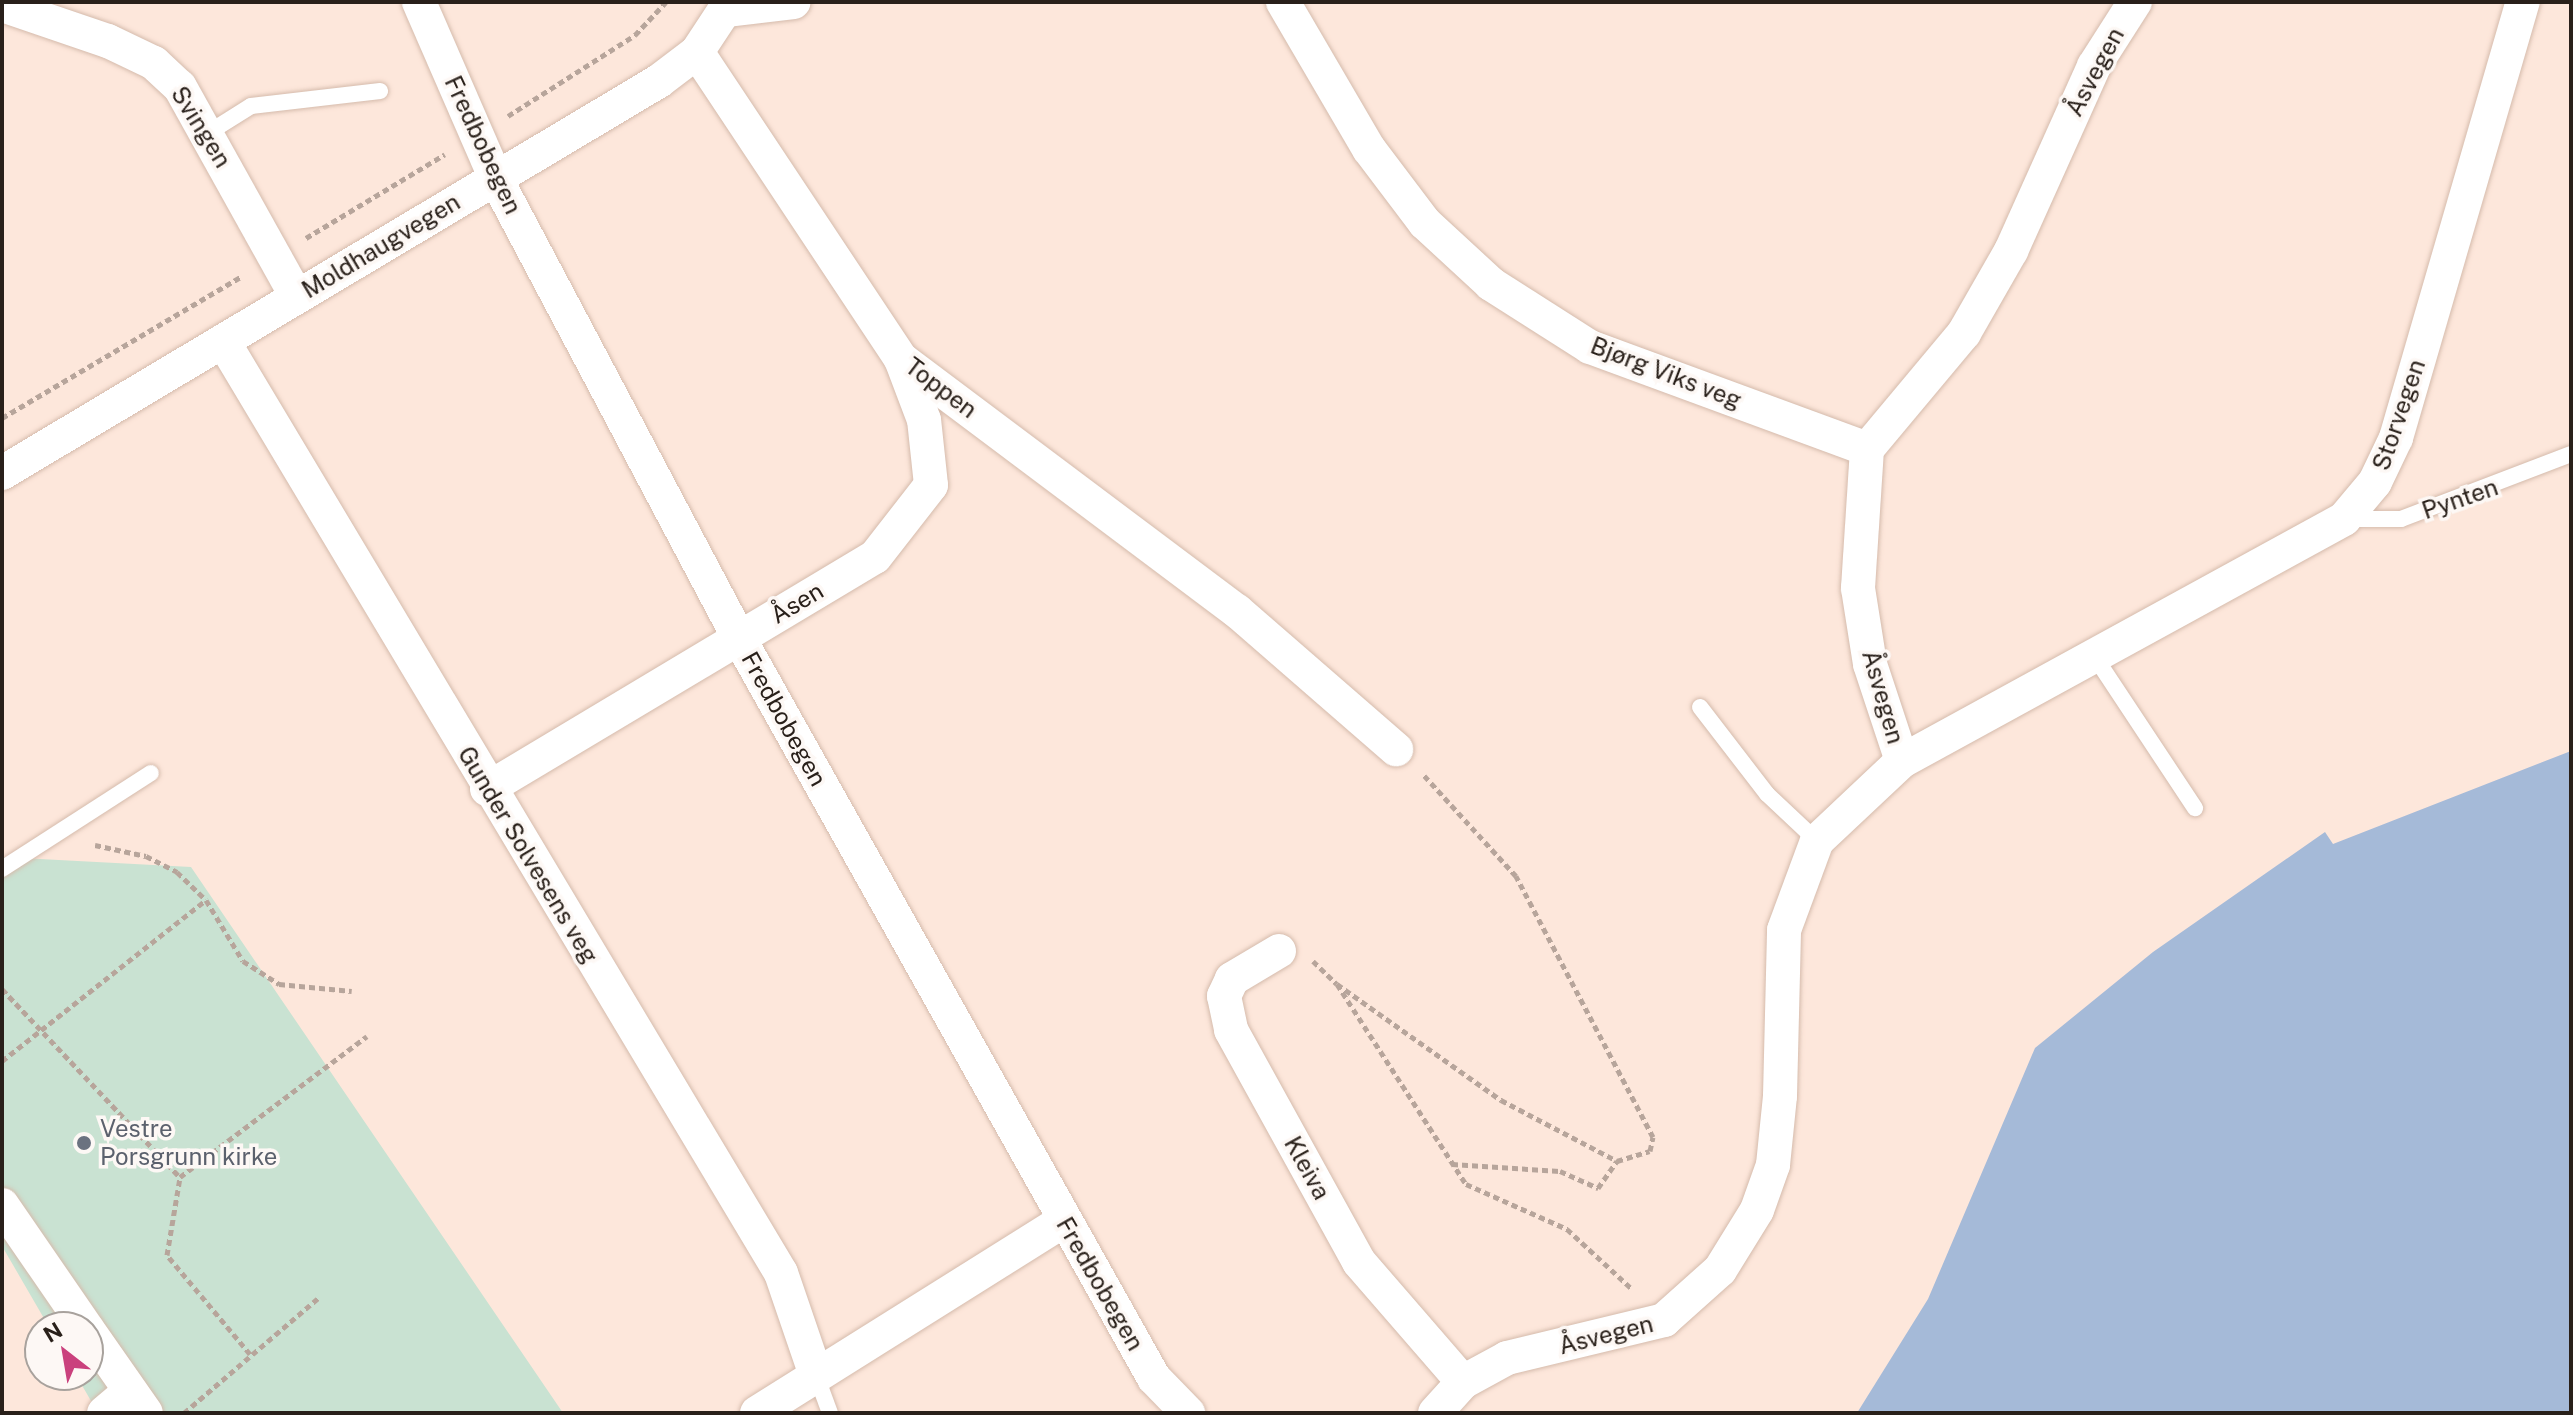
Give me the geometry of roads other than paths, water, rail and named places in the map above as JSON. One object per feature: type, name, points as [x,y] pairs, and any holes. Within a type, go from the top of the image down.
[{"type":"street","name":"Fredbobegen","points":[[419,2],[495,177],[739,638],[1063,1221],[1154,1378],[1188,1413]]},
{"type":"street","name":"Moldhaugvegen","points":[[2,473],[697,52],[728,6],[794,2]]},
{"type":"street","name":"Bjørg Viks veg","points":[[1283,2],[1369,149],[1425,223],[1491,284],[1590,347],[1867,449]]},
{"type":"street","name":"Åsvegen","points":[[1435,1413],[1463,1382],[1507,1358],[1664,1320],[1695,1298],[1738,1242],[1773,1165],[1784,930],[1817,841],[1902,761],[1870,664],[1858,588],[1867,449],[1964,333],[2011,251],[2094,66],[2135,2]]},
{"type":"street","name":"Storvegen","points":[[1902,761],[2344,519],[2375,482],[2396,438],[2523,2]]},
{"type":"street","name":"Svingen","points":[[2,5],[154,63],[180,87],[297,297]]},
{"type":"street","name":"Toppen","points":[[697,52],[901,359],[1237,611],[1396,749]]},
{"type":"street","name":"Gunder Solvesens veg","points":[[223,341],[487,789],[781,1273],[816,1375]]},
{"type":"street","name":"Åsen","points":[[487,789],[875,557],[931,485],[924,420],[901,359]]},
{"type":"street","name":"Kleiva","points":[[1279,951],[1232,979],[1224,996],[1231,1030],[1359,1262],[1463,1382]]},
{"type":"street","points":[[2,1205],[75,1311]]},
{"type":"street","points":[[757,1413],[1063,1221]]},
{"type":"street","points":[[104,1353],[138,1402],[104,1413]]},
{"type":"lane","points":[[208,133],[251,106],[380,91]]},
{"type":"lane","name":"Pynten","points":[[2344,519],[2401,519],[2571,454]]},
{"type":"lane","points":[[2093,654],[2195,808]]},
{"type":"lane","points":[[1700,707],[1767,794],[1817,841]]},
{"type":"lane","points":[[2,869],[43,847],[151,773]]},
{"type":"lane","points":[[816,1375],[830,1413]]},
{"type":"water","points":[[2571,751],[2571,1413],[1857,1413],[1928,1299],[2035,1048],[2153,952],[2325,832],[2333,844]]},
{"type":"place","name":"Vestre Porsgrunn kirke","points":[[84,1143]]}]
